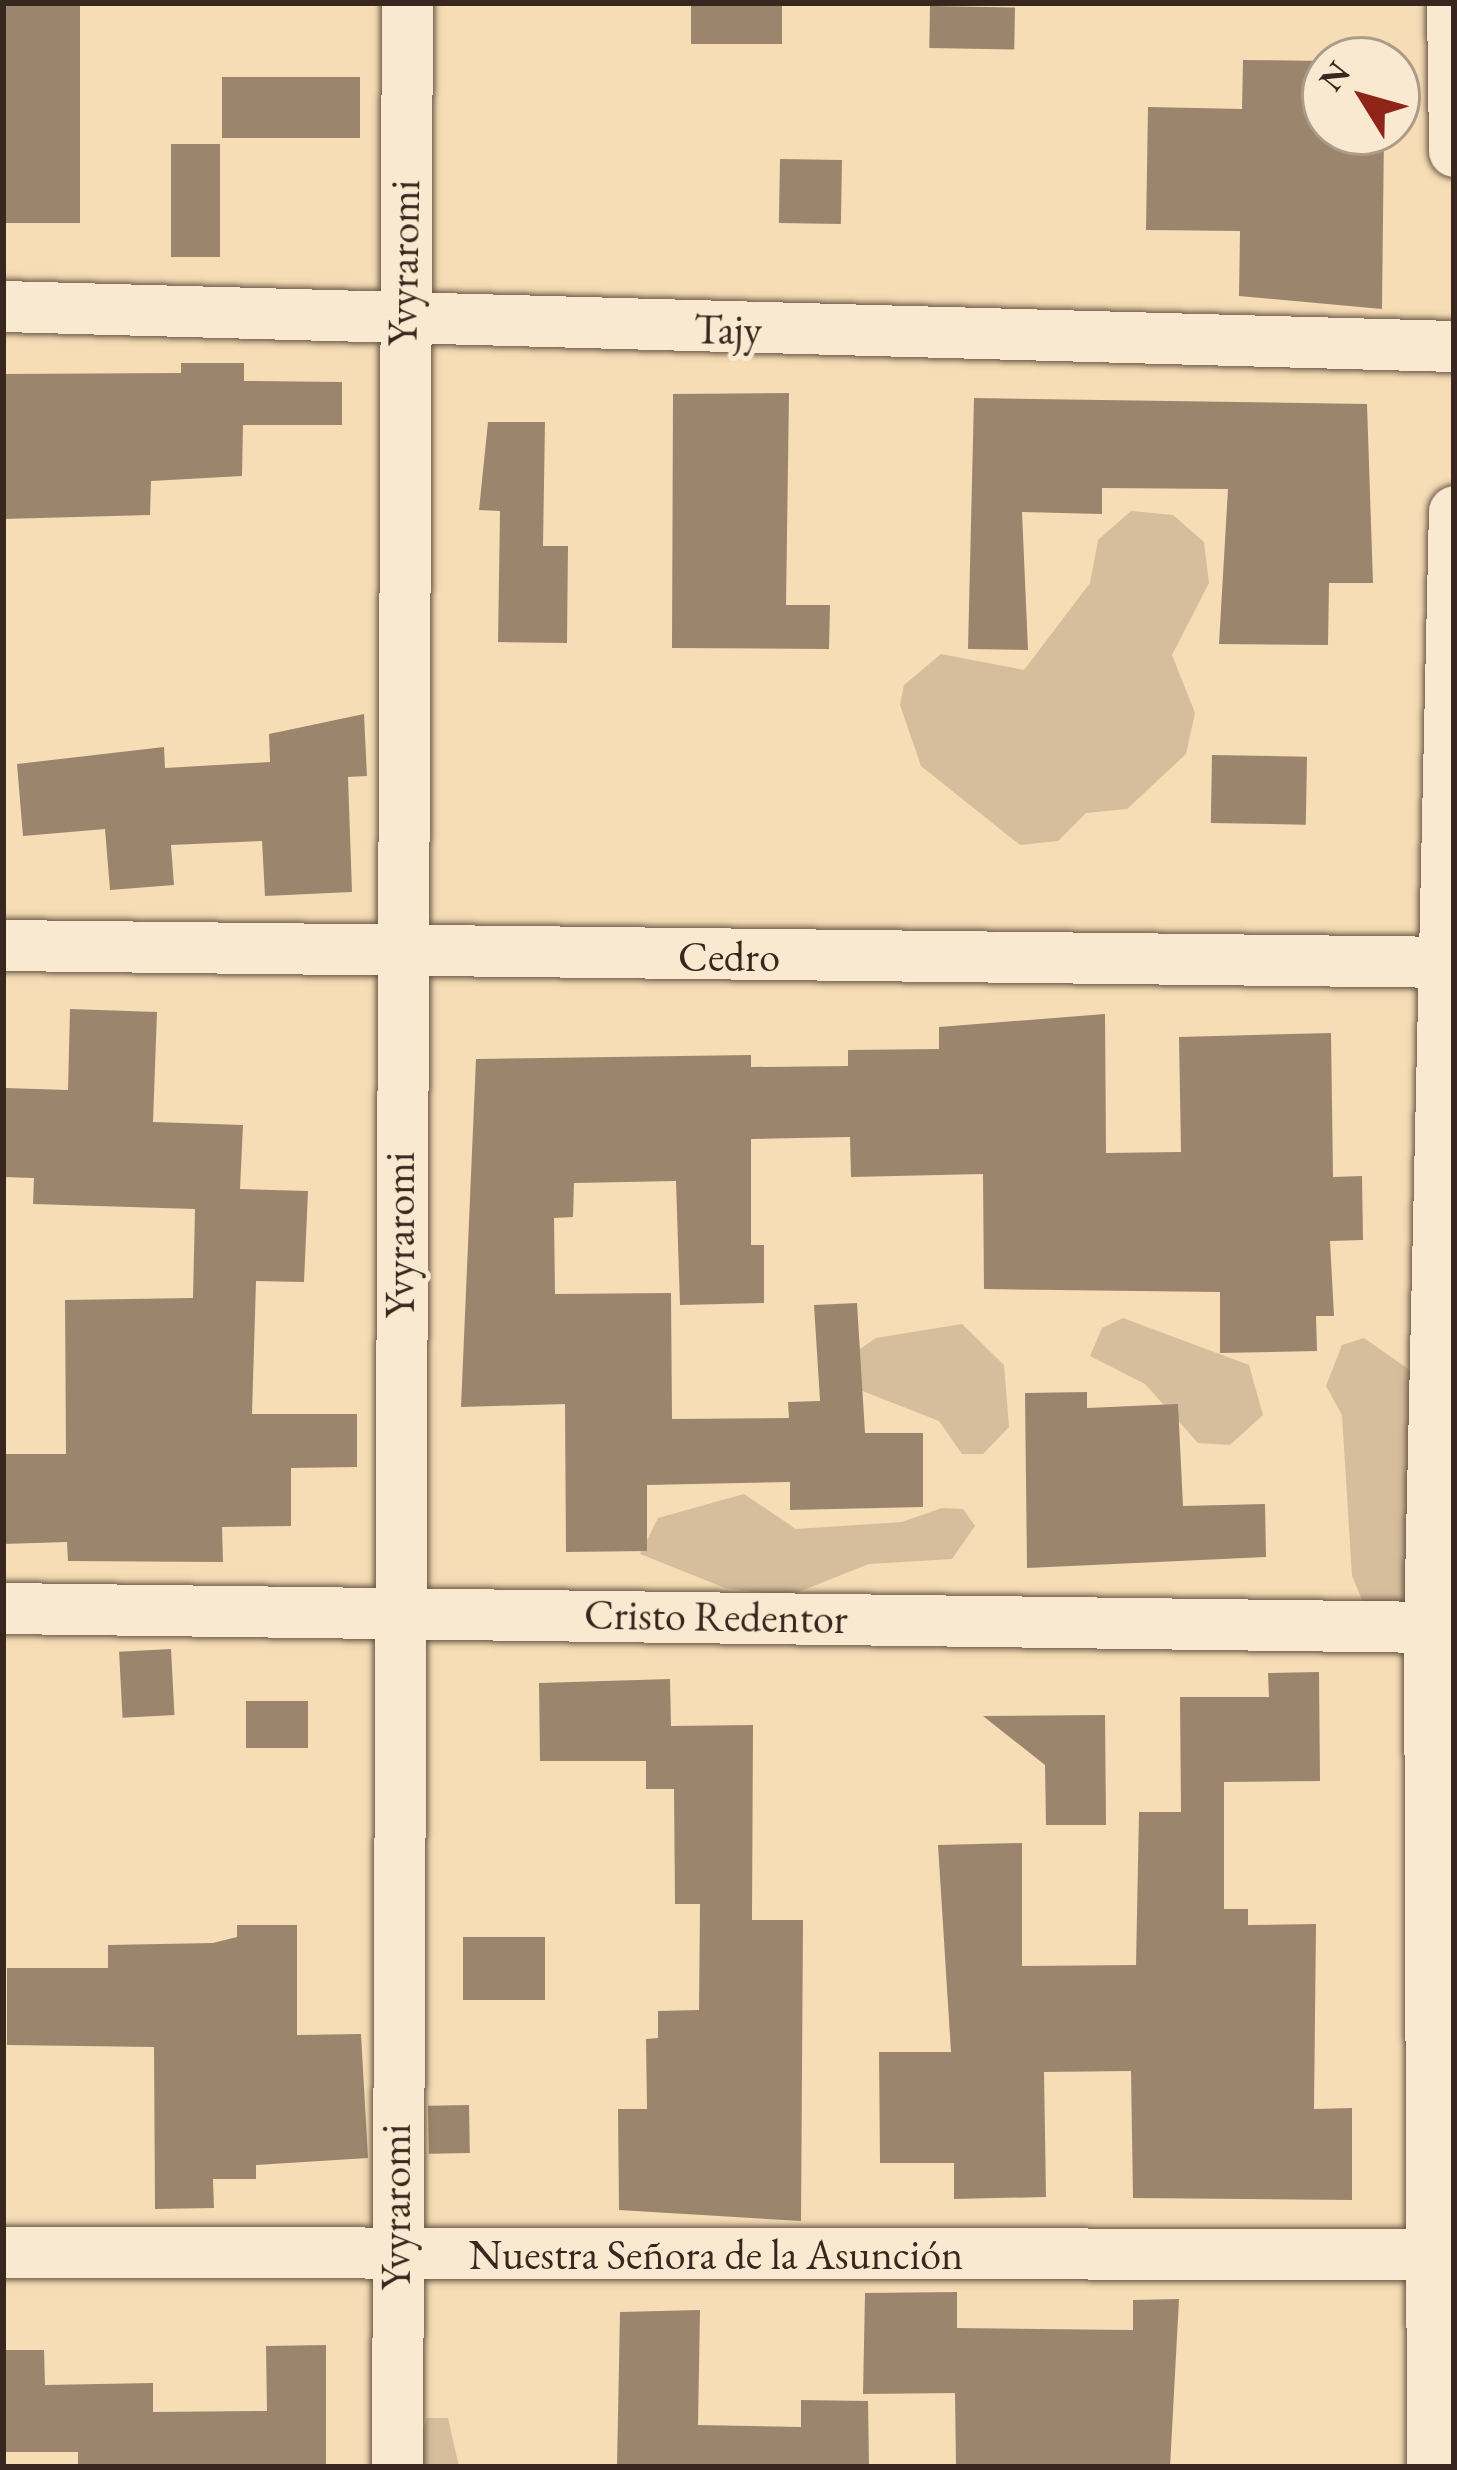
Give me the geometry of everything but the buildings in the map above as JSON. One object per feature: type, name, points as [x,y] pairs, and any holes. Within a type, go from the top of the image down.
[{"type":"street","name":"Yvyraromi","points":[[397,2467],[407,3]]},
{"type":"street","points":[[1452,3],[1454,151]]},
{"type":"street","name":"Tajy","points":[[3,306],[403,322],[1454,346]]},
{"type":"street","points":[[1432,2467],[1428,2254],[1442,1816],[1429,1627],[1454,511]]},
{"type":"street","name":"Cedro","points":[[3,945],[402,956],[1446,961]]},
{"type":"street","name":"Cristo Redentor","points":[[3,1608],[1429,1627]]},
{"type":"street","name":"Nuestra Señora de la Asunción","points":[[3,2252],[1428,2254]]},
{"type":"shaded area","points":[[1131,511],[1173,515],[1204,542],[1209,583],[1172,655],[1195,713],[1186,754],[1127,809],[1086,813],[1058,841],[1020,845],[921,766],[900,705],[904,685],[941,654],[1024,670],[1090,583],[1098,540]]},
{"type":"shaded area","points":[[1123,1318],[1249,1365],[1263,1415],[1230,1445],[1198,1443],[1145,1384],[1090,1356],[1102,1328]]},
{"type":"shaded area","points":[[962,1324],[1004,1365],[1009,1427],[983,1454],[962,1454],[939,1421],[860,1390],[857,1351],[876,1338]]},
{"type":"shaded area","points":[[1364,1338],[1414,1373],[1454,1607],[1369,1616],[1352,1576],[1342,1415],[1326,1386],[1342,1345]]},
{"type":"shaded area","points":[[744,1494],[796,1529],[902,1522],[942,1508],[963,1509],[975,1526],[952,1559],[869,1564],[788,1596],[725,1588],[640,1554],[658,1518]]},
{"type":"shaded area","points":[[427,2418],[448,2418],[459,2467],[409,2467]]}]
